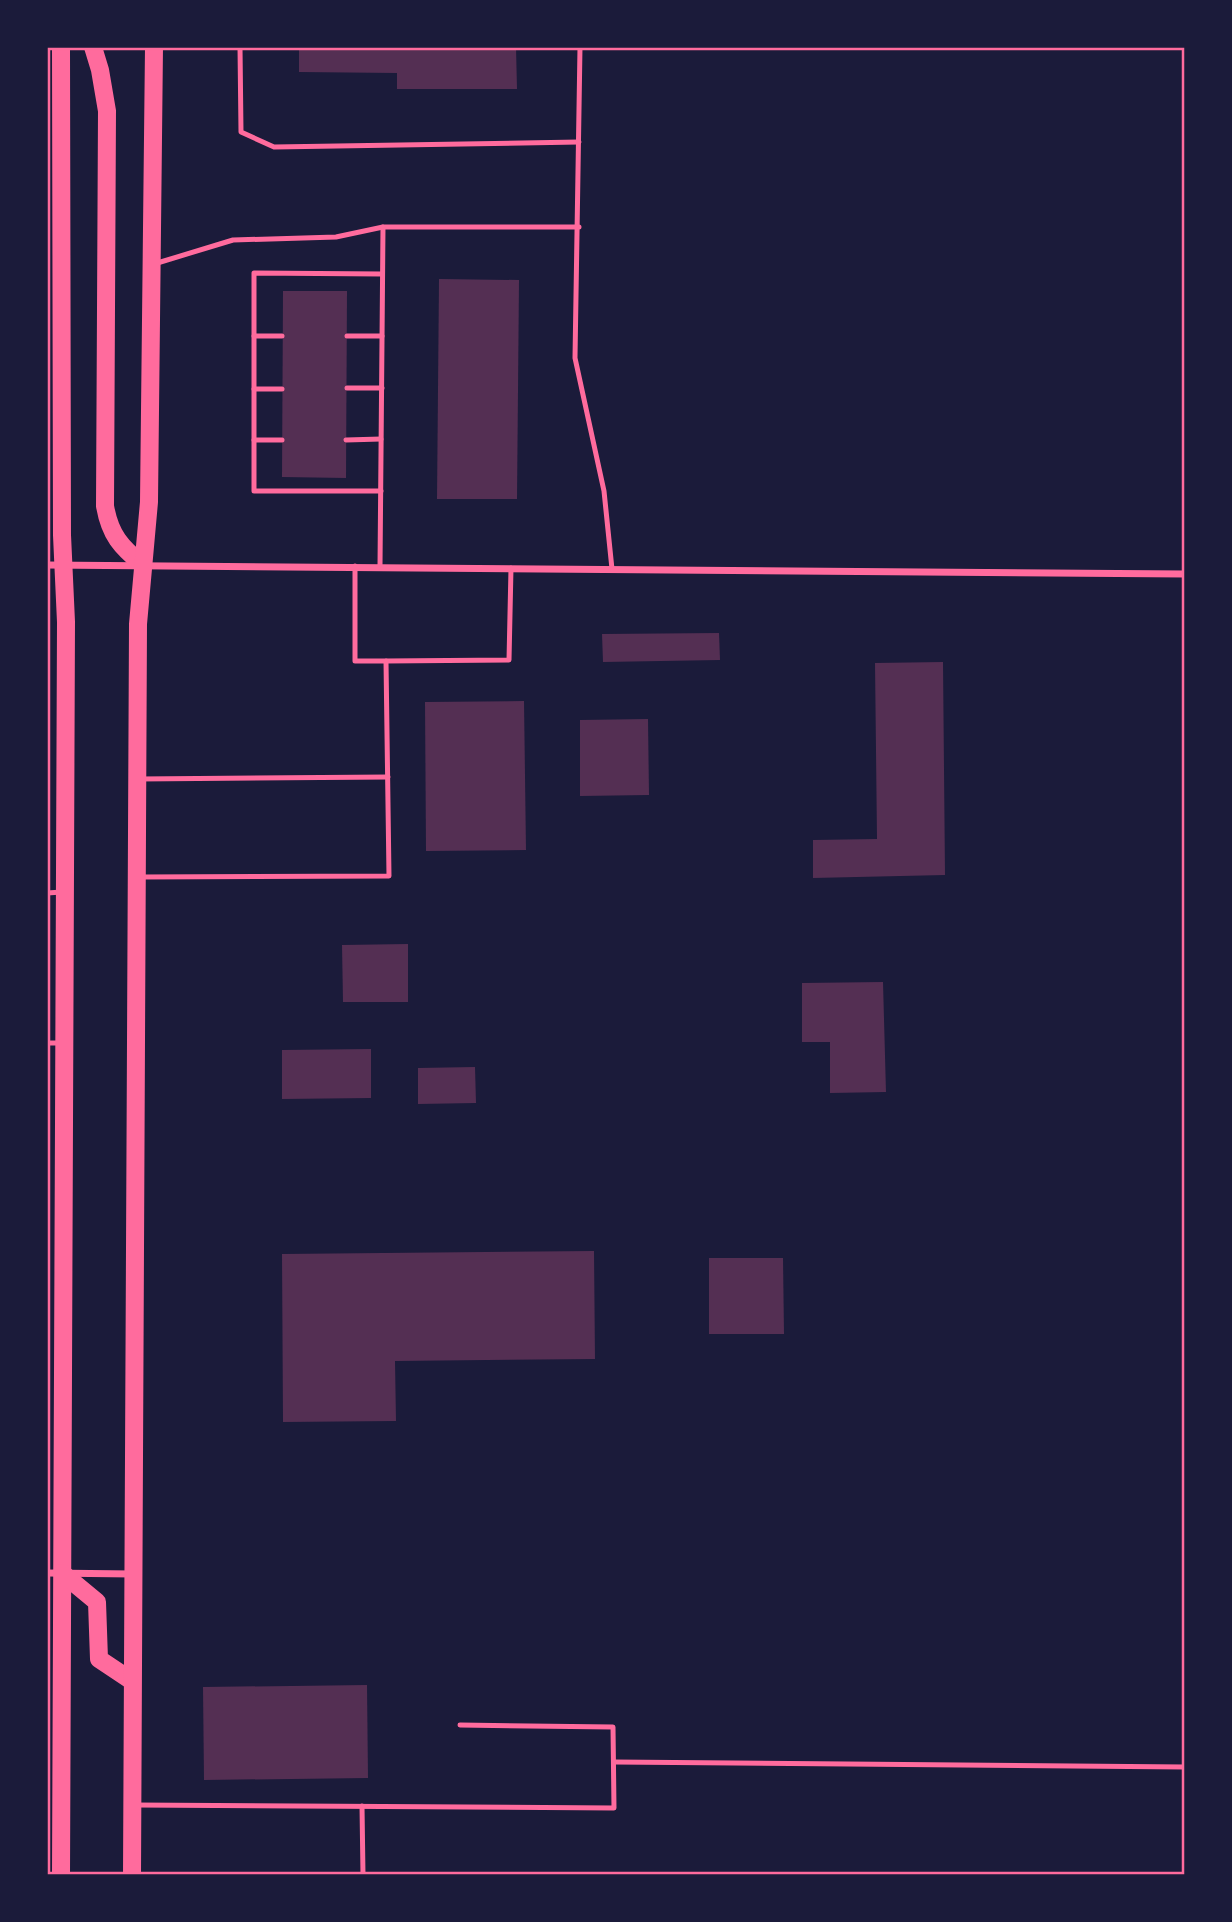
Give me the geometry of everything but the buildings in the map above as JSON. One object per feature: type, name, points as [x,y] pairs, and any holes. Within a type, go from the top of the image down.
[{"type":"main road","points":[[61,47],[56,565],[55,1573],[61,1875]]},
{"type":"main road","points":[[93,47],[107,111],[105,506],[108,523],[121,547],[143,565]]},
{"type":"main road","points":[[132,1875],[138,624],[149,502],[155,47]]},
{"type":"main road","points":[[55,1573],[97,1602],[99,1659],[132,1681]]},
{"type":"street","points":[[56,565],[1185,574]]},
{"type":"street","points":[[55,1573],[133,1573]]},
{"type":"lane","points":[[240,47],[241,132],[274,147],[579,142]]},
{"type":"lane","points":[[580,47],[575,358],[604,491],[612,569]]},
{"type":"lane","points":[[152,265],[233,240],[336,237],[383,227],[579,227]]},
{"type":"lane","points":[[380,566],[383,227]]},
{"type":"lane","points":[[381,491],[254,491],[254,273],[382,274]]},
{"type":"lane","points":[[346,336],[382,335]]},
{"type":"lane","points":[[254,336],[282,336]]},
{"type":"lane","points":[[346,388],[382,388]]},
{"type":"lane","points":[[254,389],[282,389]]},
{"type":"lane","points":[[346,440],[381,439]]},
{"type":"lane","points":[[254,440],[282,440]]},
{"type":"lane","points":[[355,566],[355,661],[509,660],[510,568]]},
{"type":"lane","points":[[137,877],[389,876],[386,661]]},
{"type":"lane","points":[[137,779],[388,777]]},
{"type":"lane","points":[[132,1805],[614,1808],[613,1727],[460,1725]]},
{"type":"lane","points":[[614,1762],[1185,1767]]},
{"type":"lane","points":[[362,1806],[363,1875]]}]
